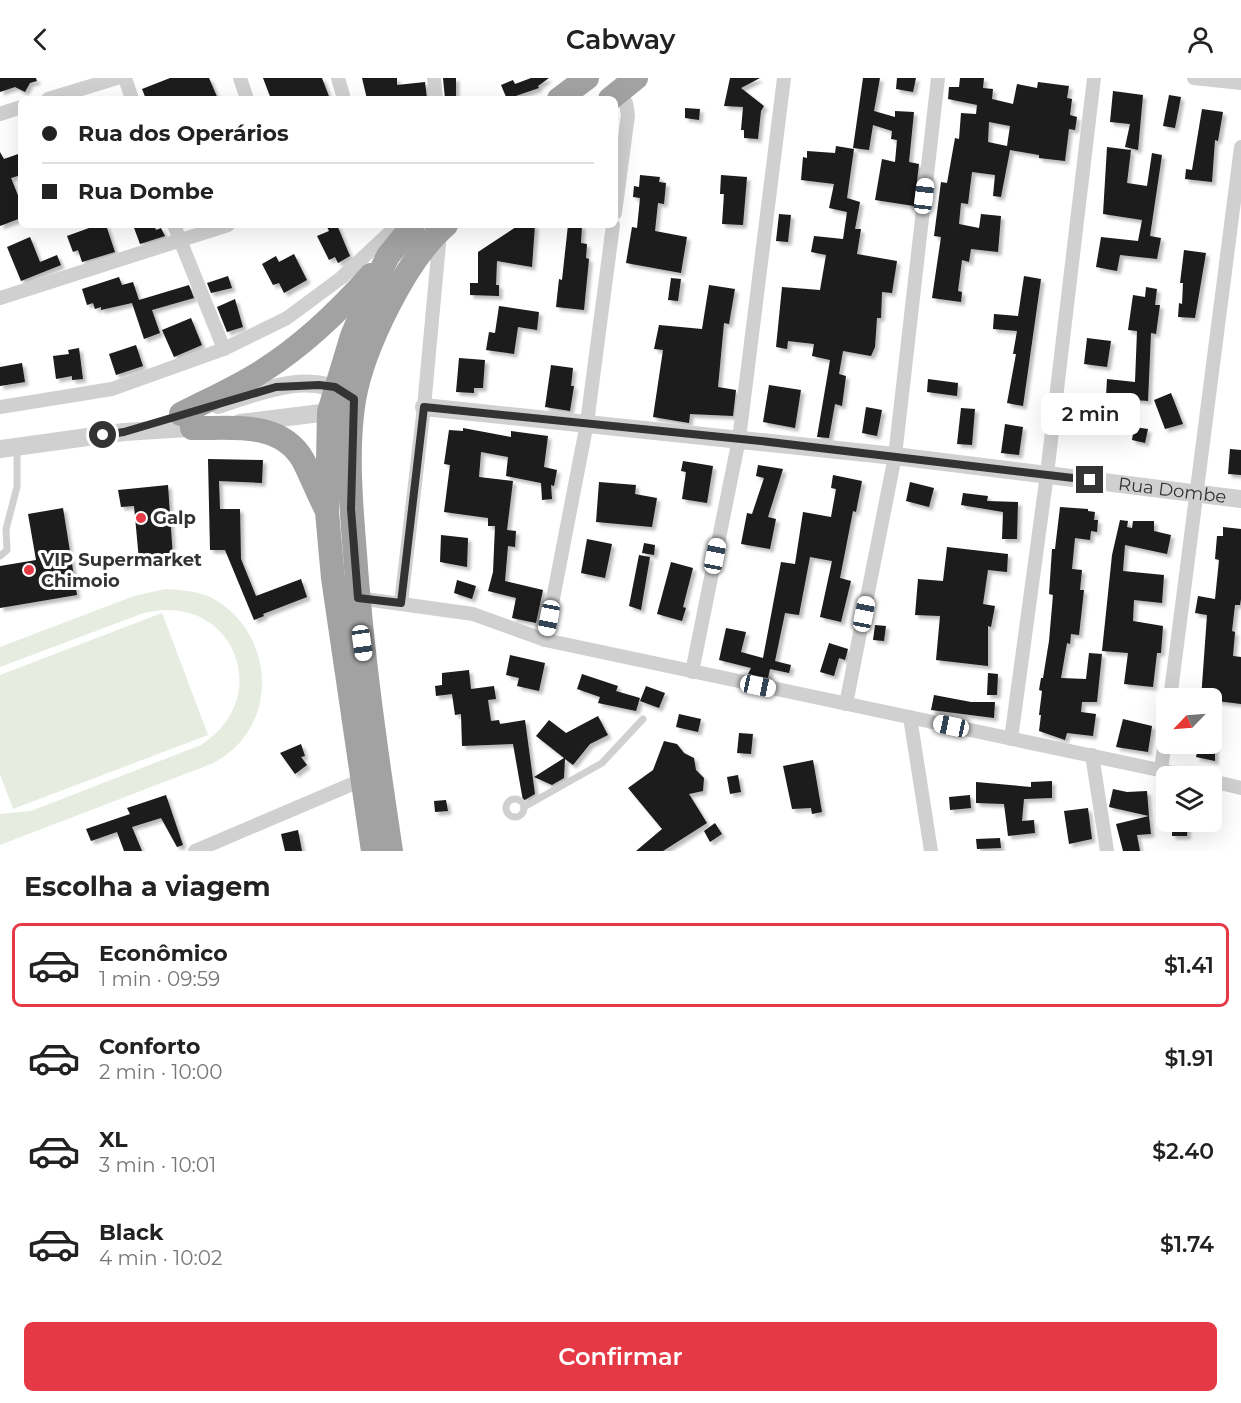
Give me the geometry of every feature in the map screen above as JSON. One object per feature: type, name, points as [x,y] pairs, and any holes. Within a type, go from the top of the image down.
[{"type":"highway","points":[[563,96],[586,78]]},
{"type":"highway","points":[[614,96],[636,78]]},
{"type":"highway","points":[[187,421],[294,349],[340,310],[385,249],[410,228]]},
{"type":"highway","points":[[374,851],[340,626],[327,512],[329,412],[345,393],[368,350],[383,315],[408,273],[442,228]]},
{"type":"highway","points":[[385,249],[352,336],[345,393],[358,598],[391,851]]},
{"type":"highway","points":[[187,421],[264,430],[280,436],[303,460],[327,512]]},
{"type":"street","points":[[58,96],[117,78]]},
{"type":"street","points":[[125,78],[131,96]]},
{"type":"street","points":[[240,78],[246,96]]},
{"type":"street","points":[[339,78],[343,96]]},
{"type":"street","points":[[434,78],[436,96]]},
{"type":"street","points":[[692,672],[739,439],[784,78]]},
{"type":"street","points":[[846,704],[895,456],[938,78]]},
{"type":"street","points":[[1011,739],[1047,474],[1094,78]]},
{"type":"street","points":[[1194,78],[1241,84]]},
{"type":"street","points":[[618,99],[626,103],[628,115],[618,190]]},
{"type":"street","points":[[0,114],[18,108]]},
{"type":"street","points":[[1171,688],[1236,230],[1241,147]]},
{"type":"street","points":[[175,228],[224,349]]},
{"type":"street","points":[[0,298],[217,228]]},
{"type":"street","points":[[378,228],[385,249]]},
{"type":"street","points":[[0,407],[112,389],[224,349],[287,318],[385,249],[396,228]]},
{"type":"street","points":[[401,603],[443,228]]},
{"type":"street","points":[[545,640],[586,423],[613,228]]},
{"type":"street","points":[[187,421],[276,387],[311,384],[345,393]]},
{"type":"street","name":"Rua Dombe","points":[[424,407],[895,456],[1241,499]]},
{"type":"street","points":[[9,448],[187,421],[329,412]]},
{"type":"street","points":[[358,598],[473,614],[545,640],[1156,769]]},
{"type":"street","points":[[910,717],[931,851]]},
{"type":"street","points":[[1092,755],[1107,851]]},
{"type":"street","points":[[195,851],[364,779]]},
{"type":"street","points":[[1222,783],[1241,788]]},
{"type":"lane","points":[[0,556],[7,550],[3,529],[17,487],[9,448]]},
{"type":"lane","points":[[524,807],[602,763],[643,719]]},
{"type":"shaded area","points":[[165,589],[184,590],[209,596],[235,615],[250,636],[259,659],[262,683],[259,707],[249,730],[233,749],[211,764],[0,845],[0,814],[31,811],[201,745],[224,724],[237,700],[239,675],[233,651],[219,631],[199,616],[172,610],[141,614],[0,667],[0,647],[134,596]]},
{"type":"shaded area","points":[[162,613],[208,735],[13,809],[0,774],[0,675]]},
{"type":"building","points":[[0,78],[36,78],[37,81],[30,83],[25,92],[15,87],[0,92]]},
{"type":"building","points":[[170,78],[209,78],[217,96],[145,96],[142,89]]},
{"type":"building","points":[[263,78],[322,78],[329,96],[270,96]]},
{"type":"building","points":[[362,78],[397,78],[397,85],[425,82],[427,96],[366,96]]},
{"type":"building","points":[[443,78],[456,78],[456,96],[445,96]]},
{"type":"building","points":[[531,78],[549,78],[538,86],[539,88],[516,96],[506,96],[501,85],[513,80],[515,84]]},
{"type":"building","points":[[730,78],[760,78],[741,88],[764,106],[761,111],[758,139],[744,138],[744,130],[741,130],[743,107],[724,106]]},
{"type":"building","points":[[863,78],[880,78],[874,111],[895,117],[895,111],[914,112],[909,162],[919,164],[914,206],[875,200],[882,159],[895,162],[897,140],[891,139],[892,131],[873,125],[869,150],[853,148]]},
{"type":"building","points":[[897,78],[916,78],[913,92],[896,89]]},
{"type":"building","points":[[960,78],[984,78],[983,88],[993,89],[992,99],[1013,104],[1017,84],[1037,88],[1038,82],[1069,86],[1067,98],[1072,99],[1070,115],[1077,117],[1075,130],[1069,129],[1065,161],[1039,158],[1039,155],[1010,150],[1001,197],[993,196],[995,175],[972,172],[968,204],[961,203],[959,224],[979,228],[981,214],[1001,216],[998,252],[971,249],[969,262],[962,260],[958,291],[962,292],[961,302],[932,298],[941,237],[934,236],[941,182],[947,183],[955,138],[959,139],[961,113],[976,114],[977,105],[948,99],[949,87],[959,87]],"holes":[[[989,122],[1010,126],[1007,146],[988,142]]]},
{"type":"building","points":[[1113,91],[1143,95],[1138,150],[1125,147],[1130,124],[1110,122]]},
{"type":"building","points":[[1169,95],[1181,97],[1175,128],[1163,126]]},
{"type":"building","points":[[685,108],[700,109],[699,120],[685,118]]},
{"type":"building","points":[[1202,109],[1223,112],[1218,141],[1215,140],[1212,182],[1185,179],[1186,169],[1192,170]]},
{"type":"building","points":[[836,146],[854,149],[847,198],[860,202],[855,229],[861,229],[857,254],[897,261],[892,293],[882,292],[881,318],[877,318],[875,347],[871,356],[843,351],[839,374],[846,376],[842,406],[835,404],[829,438],[817,437],[830,360],[812,356],[814,344],[788,341],[787,349],[776,347],[782,287],[820,290],[826,255],[811,252],[814,236],[843,239],[847,212],[829,208],[834,184],[801,180],[803,157],[807,158],[807,151],[835,153]]},
{"type":"building","points":[[1107,147],[1131,150],[1127,183],[1147,186],[1152,153],[1162,155],[1150,236],[1161,238],[1157,259],[1120,255],[1117,271],[1096,267],[1101,237],[1138,241],[1142,220],[1103,214]]},
{"type":"building","points":[[0,152],[4,159],[18,154],[18,176],[11,178],[18,196],[18,219],[0,226]]},
{"type":"building","points":[[640,175],[660,177],[659,182],[666,183],[664,204],[658,203],[655,231],[687,237],[681,273],[626,263],[632,227],[637,228],[640,198],[633,197],[634,186],[639,187]]},
{"type":"building","points":[[721,175],[747,177],[743,225],[722,224],[724,194],[720,194]]},
{"type":"building","points":[[779,214],[791,215],[788,242],[776,241]]},
{"type":"building","points":[[89,228],[107,228],[115,252],[82,262],[78,250],[73,252],[67,236]]},
{"type":"building","points":[[134,228],[155,228],[156,230],[161,228],[165,236],[140,244]]},
{"type":"building","points":[[328,228],[338,228],[350,256],[338,263],[335,257],[329,260],[317,236],[329,231]]},
{"type":"building","points":[[514,228],[535,228],[532,267],[497,261],[496,285],[499,285],[499,296],[470,295],[470,283],[478,283],[478,252]]},
{"type":"building","points":[[568,228],[582,228],[581,243],[587,244],[586,258],[589,259],[584,310],[556,307],[559,279],[562,280]]},
{"type":"building","points":[[30,237],[40,262],[57,255],[61,265],[21,281],[7,247]]},
{"type":"building","points":[[1184,250],[1206,253],[1195,318],[1178,317],[1179,303],[1182,304],[1183,283],[1180,283]]},
{"type":"building","points":[[294,254],[307,280],[284,293],[279,283],[273,285],[262,264],[276,256],[279,262]]},
{"type":"building","points":[[228,276],[232,288],[211,293],[207,283]]},
{"type":"building","points":[[1024,276],[1041,279],[1023,406],[1007,403],[1016,354],[1013,354],[1017,331],[993,329],[994,314],[1018,316]]},
{"type":"building","points":[[119,277],[122,285],[133,282],[139,300],[189,285],[194,298],[152,310],[160,333],[144,339],[132,303],[101,310],[101,307],[95,309],[93,303],[87,305],[82,289]]},
{"type":"building","points":[[671,278],[681,279],[678,301],[668,300]]},
{"type":"building","points":[[709,285],[735,289],[729,324],[724,323],[718,387],[736,390],[733,416],[690,414],[689,423],[653,417],[663,350],[654,349],[659,325],[702,329]]},
{"type":"building","points":[[1146,287],[1157,289],[1155,305],[1160,305],[1156,334],[1151,333],[1148,401],[1123,399],[1122,416],[1115,416],[1114,425],[1075,420],[1078,394],[1106,396],[1107,379],[1135,382],[1137,331],[1128,330],[1133,295],[1145,297]]},
{"type":"building","points":[[235,299],[243,327],[227,332],[217,307]]},
{"type":"building","points":[[499,306],[539,312],[537,330],[518,327],[514,354],[486,350],[489,332],[495,333]]},
{"type":"building","points":[[191,318],[202,345],[174,357],[162,330]]},
{"type":"building","points":[[1087,338],[1111,341],[1107,367],[1084,364]]},
{"type":"building","points":[[136,345],[143,366],[116,375],[109,354]]},
{"type":"building","points":[[79,348],[83,379],[72,380],[72,376],[56,379],[53,356],[69,354],[68,350]]},
{"type":"building","points":[[459,358],[485,360],[483,388],[474,388],[474,393],[456,392]]},
{"type":"building","points":[[22,363],[25,382],[0,386],[0,367]]},
{"type":"building","points":[[551,365],[573,368],[571,386],[574,386],[570,411],[545,407]]},
{"type":"building","points":[[928,379],[958,383],[957,396],[927,392]]},
{"type":"building","points":[[769,385],[801,390],[795,428],[763,422]]},
{"type":"building","points":[[1171,393],[1183,424],[1165,429],[1154,400]]},
{"type":"building","points":[[866,407],[882,410],[877,436],[862,433]]},
{"type":"building","points":[[961,408],[975,409],[972,445],[957,444]]},
{"type":"building","points":[[1005,424],[1023,427],[1019,455],[1001,453]]},
{"type":"building","points":[[1134,427],[1148,429],[1145,443],[1132,440]]},
{"type":"building","points":[[463,428],[511,437],[511,431],[548,436],[544,467],[557,470],[554,486],[551,485],[552,499],[542,500],[541,483],[506,476],[508,457],[481,452],[479,477],[513,481],[507,530],[516,531],[515,547],[508,546],[505,581],[543,590],[536,623],[512,618],[516,598],[488,591],[493,572],[495,526],[488,526],[488,518],[444,512],[450,465],[444,464],[449,430],[463,431]]},
{"type":"building","points":[[1230,449],[1241,450],[1241,475],[1228,474]]},
{"type":"building","points":[[208,459],[263,460],[262,483],[219,481],[220,509],[240,509],[241,559],[256,596],[301,579],[307,597],[263,614],[264,616],[254,620],[225,550],[210,550]]},
{"type":"building","points":[[683,461],[713,466],[707,503],[682,499],[686,472],[681,471]]},
{"type":"building","points":[[758,465],[783,469],[768,517],[776,519],[770,549],[741,544],[747,513],[752,514],[764,478],[756,476]]},
{"type":"building","points":[[833,475],[862,481],[856,512],[853,511],[840,578],[851,581],[841,622],[820,617],[832,561],[810,557],[799,615],[785,613],[775,661],[791,665],[789,673],[770,669],[768,678],[748,674],[751,668],[719,660],[726,628],[746,632],[741,652],[763,658],[781,562],[795,564],[803,512],[831,517],[836,489],[831,488]]},
{"type":"building","points":[[599,482],[636,485],[635,494],[657,498],[652,527],[596,522]]},
{"type":"building","points":[[910,482],[934,488],[929,507],[906,501]]},
{"type":"building","points":[[168,485],[173,558],[139,560],[134,506],[121,507],[118,490]]},
{"type":"building","points":[[963,493],[988,496],[987,501],[1018,502],[1017,539],[1002,539],[1003,512],[961,505]]},
{"type":"building","points":[[1060,507],[1088,509],[1088,511],[1095,512],[1094,520],[1098,520],[1097,532],[1091,531],[1090,540],[1075,538],[1072,569],[1082,570],[1080,590],[1084,590],[1079,635],[1071,634],[1070,644],[1067,643],[1061,678],[1086,679],[1089,653],[1102,654],[1097,702],[1082,702],[1081,712],[1096,714],[1093,736],[1067,733],[1065,740],[1039,731],[1042,691],[1039,690],[1049,641],[1053,595],[1049,594],[1052,549],[1055,549]]},
{"type":"building","points":[[63,508],[77,595],[0,608],[0,566],[36,560],[28,514]]},
{"type":"building","points":[[1120,520],[1128,521],[1127,527],[1132,528],[1133,521],[1154,521],[1154,531],[1171,535],[1167,554],[1125,545],[1123,571],[1164,575],[1162,603],[1134,600],[1133,621],[1163,626],[1161,653],[1157,653],[1153,687],[1124,684],[1128,653],[1102,651],[1112,555]]},
{"type":"building","points":[[1223,527],[1241,529],[1241,599],[1240,605],[1235,605],[1232,631],[1235,632],[1233,656],[1241,657],[1241,704],[1222,702],[1222,688],[1202,688],[1207,615],[1195,613],[1198,596],[1215,599],[1219,560],[1215,559],[1217,536],[1223,536]]},
{"type":"building","points":[[441,535],[468,538],[467,567],[440,562]]},
{"type":"building","points":[[587,539],[612,544],[605,578],[581,573]]},
{"type":"building","points":[[644,543],[655,545],[654,555],[642,553]]},
{"type":"building","points":[[947,547],[1008,554],[1007,572],[988,570],[983,604],[995,606],[991,627],[988,626],[988,666],[936,660],[940,616],[915,615],[918,579],[943,581]]},
{"type":"building","points":[[639,555],[650,557],[641,610],[629,606]]},
{"type":"building","points":[[671,562],[693,568],[683,607],[686,608],[682,621],[657,614]]},
{"type":"building","points":[[457,580],[476,586],[472,599],[454,593]]},
{"type":"building","points":[[875,625],[886,626],[884,641],[873,640]]},
{"type":"building","points":[[829,643],[848,649],[845,660],[839,658],[834,676],[820,672]]},
{"type":"building","points":[[510,655],[545,663],[539,691],[517,686],[519,678],[506,675]]},
{"type":"building","points":[[469,670],[471,689],[494,686],[496,699],[488,700],[491,721],[499,720],[500,724],[525,720],[535,794],[523,801],[513,744],[462,746],[461,714],[455,715],[452,694],[436,696],[435,686],[442,685],[442,673]]},
{"type":"building","points":[[988,673],[998,674],[997,695],[987,695]]},
{"type":"building","points":[[582,674],[618,686],[616,691],[640,698],[636,711],[598,703],[600,697],[577,689]]},
{"type":"building","points":[[646,686],[665,693],[659,708],[640,701]]},
{"type":"building","points":[[934,695],[971,702],[995,702],[994,718],[931,710]]},
{"type":"building","points":[[679,714],[701,719],[698,732],[676,727]]},
{"type":"building","points":[[598,716],[608,735],[590,744],[573,765],[565,759],[564,778],[552,785],[534,777],[564,758],[536,736],[549,720],[566,733]]},
{"type":"building","points":[[1123,719],[1152,726],[1148,752],[1116,747]]},
{"type":"building","points":[[739,733],[753,734],[751,754],[737,753]]},
{"type":"building","points":[[664,741],[677,744],[684,753],[694,758],[696,770],[704,778],[703,791],[689,794],[707,823],[663,851],[636,851],[662,829],[628,788],[653,770]]},
{"type":"building","points":[[301,744],[305,756],[301,757],[307,765],[295,774],[280,753]]},
{"type":"building","points":[[1197,754],[1215,754],[1215,761],[1196,757]]},
{"type":"building","points":[[813,760],[822,812],[812,814],[811,808],[792,809],[783,766]]},
{"type":"building","points":[[738,775],[741,792],[730,794],[727,777]]},
{"type":"building","points":[[1052,781],[1052,798],[1024,799],[1022,821],[1034,820],[1035,833],[1008,836],[1004,804],[976,803],[976,782],[1031,787],[1031,782]]},
{"type":"building","points":[[1113,789],[1127,792],[1147,791],[1149,816],[1109,807]]},
{"type":"building","points":[[166,795],[183,845],[177,847],[161,818],[132,827],[142,851],[124,851],[117,832],[91,841],[86,829],[130,814],[127,808]]},
{"type":"building","points":[[970,795],[971,808],[950,810],[949,797]]},
{"type":"building","points":[[446,800],[448,811],[435,812],[434,801]]},
{"type":"building","points":[[1088,808],[1092,839],[1069,844],[1064,811]]},
{"type":"building","points":[[1149,816],[1151,834],[1137,835],[1140,851],[1123,851],[1116,824]]},
{"type":"building","points":[[715,823],[722,834],[710,842],[704,831]]},
{"type":"building","points":[[298,830],[302,851],[285,851],[281,834]]},
{"type":"building","points":[[1172,832],[1187,832],[1187,836],[1172,836]]},
{"type":"building","points":[[1000,838],[1001,848],[977,849],[976,839]]},
{"type":"place","name":"Galp","points":[[141,518]]},
{"type":"place","name":"VIP Supermarket Chimoio","points":[[29,570]]},
{"type":"route","points":[[103,435],[124,432],[276,387],[290,385],[335,387],[354,399],[351,509],[358,598],[401,603],[424,407],[761,441],[1090,480]]}]
